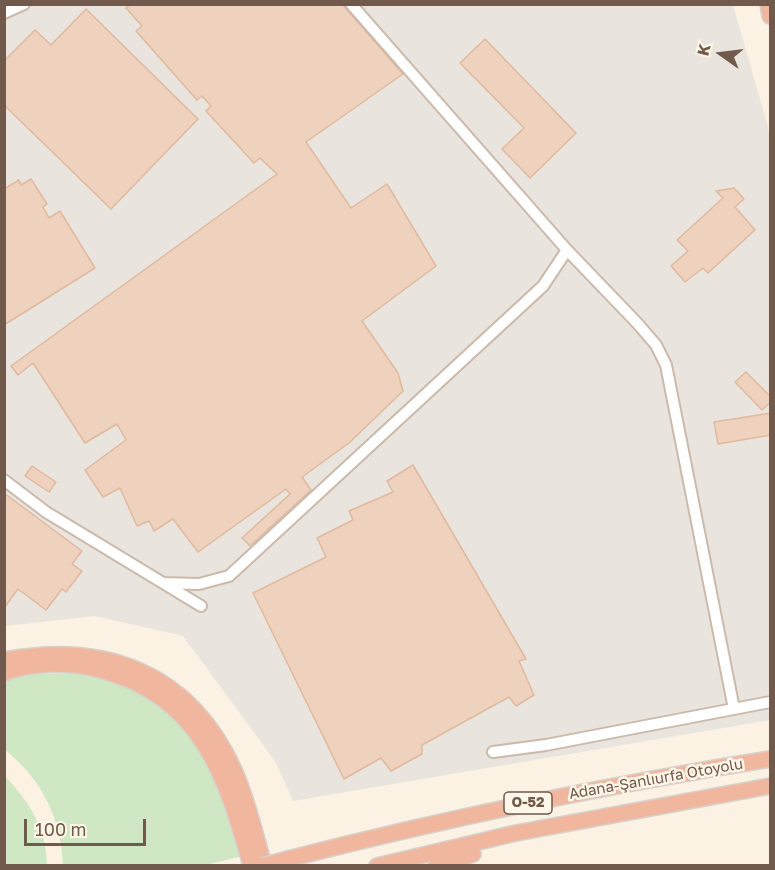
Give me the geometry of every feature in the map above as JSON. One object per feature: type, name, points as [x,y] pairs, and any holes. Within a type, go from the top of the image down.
[{"type":"highway","points":[[768,4],[771,16]]},
{"type":"highway","points":[[4,660],[39,654],[88,654],[144,672],[175,694],[207,725],[233,769],[245,798],[263,866]]},
{"type":"highway","points":[[4,673],[42,666],[88,667],[139,684],[170,705],[196,732],[222,775],[251,866]]},
{"type":"highway","name":"Adana-Şanlıurfa Otoyolu","points":[[263,866],[288,858],[580,792],[771,759]]},
{"type":"highway","name":"Adana-Şanlıurfa Otoyolu","points":[[377,866],[516,833],[771,786]]},
{"type":"highway","points":[[436,866],[457,857],[617,816]]},
{"type":"street","points":[[4,13],[24,4]]},
{"type":"street","points":[[351,4],[567,250],[656,345],[666,365],[734,710]]},
{"type":"street","points":[[164,583],[199,584],[229,576],[543,286],[567,250]]},
{"type":"street","points":[[4,480],[46,512],[201,606]]},
{"type":"street","points":[[493,752],[546,745],[771,702]]},
{"type":"shaded area","points":[[5,5],[733,5],[770,134],[770,720],[293,801],[275,761],[183,636],[95,616],[5,626]]},
{"type":"green space","points":[[83,673],[112,679],[139,691],[178,721],[212,766],[243,856],[205,865],[63,865],[54,816],[47,801],[29,774],[5,750],[4,680],[21,674]]},
{"type":"green space","points":[[4,775],[35,816],[44,839],[47,865],[5,865]]},
{"type":"building","points":[[130,4],[342,4],[403,74],[306,142],[351,208],[387,184],[436,266],[362,321],[398,373],[403,391],[349,443],[302,477],[311,490],[250,546],[242,538],[290,494],[286,489],[198,552],[173,519],[154,531],[149,521],[137,526],[120,488],[103,497],[85,470],[126,440],[117,424],[85,443],[33,363],[18,375],[11,366],[277,174],[260,158],[254,163],[206,111],[211,106],[202,96],[197,100],[136,31],[142,26],[126,8]]},
{"type":"building","points":[[86,9],[198,119],[111,209],[4,105],[4,61],[35,30],[51,45]]},
{"type":"building","points":[[485,39],[576,133],[530,178],[502,149],[524,128],[460,63]]},
{"type":"building","points":[[31,179],[47,204],[43,207],[49,218],[60,211],[95,268],[4,325],[4,189],[19,180],[21,185]]},
{"type":"building","points":[[734,188],[744,199],[735,207],[755,230],[708,273],[703,268],[685,282],[671,266],[688,251],[677,240],[723,198],[716,191]]},
{"type":"building","points":[[746,372],[771,397],[771,402],[762,410],[735,382]]},
{"type":"building","points":[[771,413],[771,435],[718,444],[714,422]]},
{"type":"building","points":[[413,465],[526,659],[519,661],[534,695],[516,706],[509,697],[422,745],[422,754],[391,771],[381,758],[344,779],[253,593],[326,557],[317,538],[353,520],[349,511],[393,492],[387,481]]},
{"type":"building","points":[[32,466],[56,482],[49,492],[25,476]]},
{"type":"building","points":[[4,493],[82,551],[72,564],[82,571],[66,592],[62,589],[46,610],[18,589],[4,608]]}]
